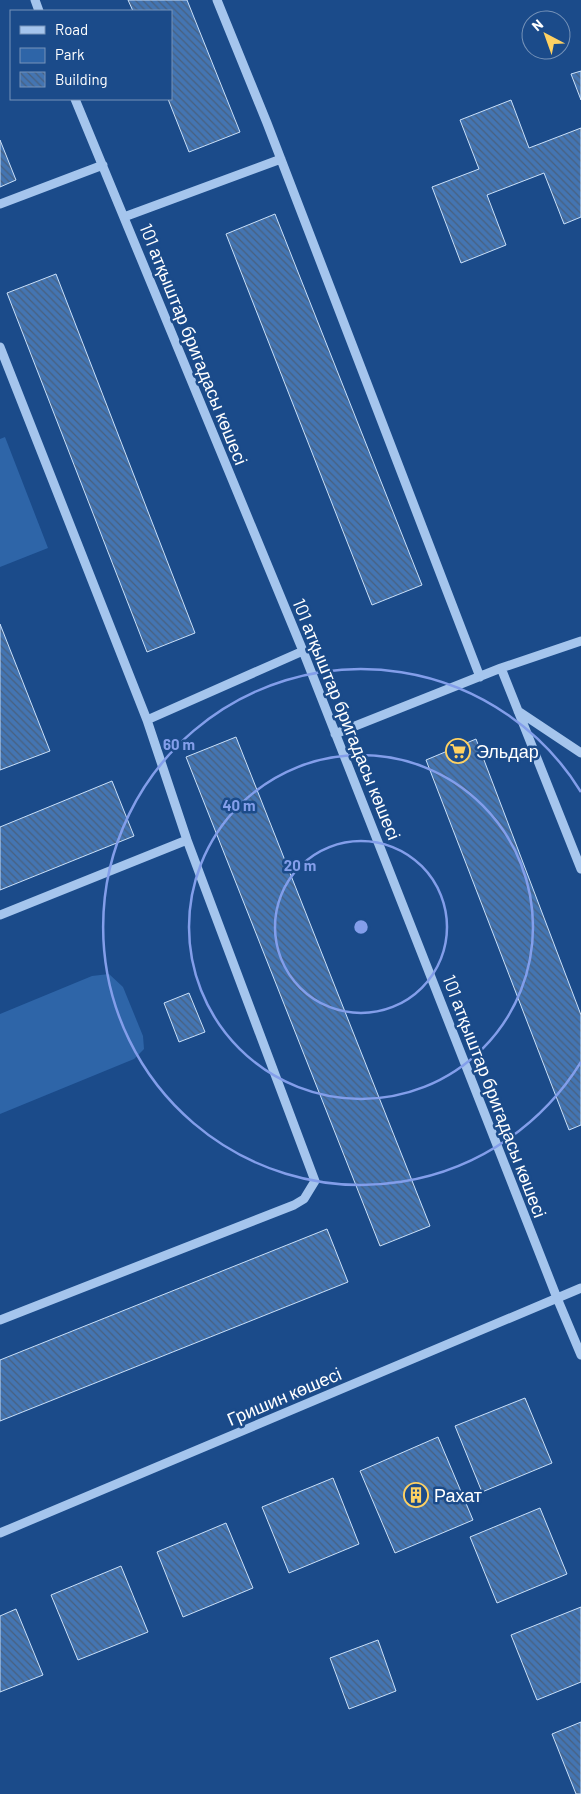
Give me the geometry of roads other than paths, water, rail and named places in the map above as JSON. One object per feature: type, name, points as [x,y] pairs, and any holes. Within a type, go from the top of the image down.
[{"type":"street","points":[[217,0],[281,159],[480,677]]},
{"type":"street","name":"101 атқыштар бригадасы көшесі","points":[[75,100],[303,651],[557,1298],[581,1354]]},
{"type":"street","points":[[124,217],[281,159]]},
{"type":"street","points":[[0,204],[103,166]]},
{"type":"street","points":[[0,347],[147,720],[187,840],[316,1181],[304,1199],[294,1205],[0,1320]]},
{"type":"street","points":[[335,734],[501,668],[581,641]]},
{"type":"street","points":[[147,720],[303,651]]},
{"type":"street","points":[[501,668],[581,869]]},
{"type":"street","points":[[518,711],[581,753]]},
{"type":"street","points":[[0,915],[187,840]]},
{"type":"street","name":"Гришин көшесі","points":[[0,1533],[581,1288]]},
{"type":"place","name":"Эльдар","points":[[458,751]]},
{"type":"place","name":"Рахат","points":[[416,1495]]}]
